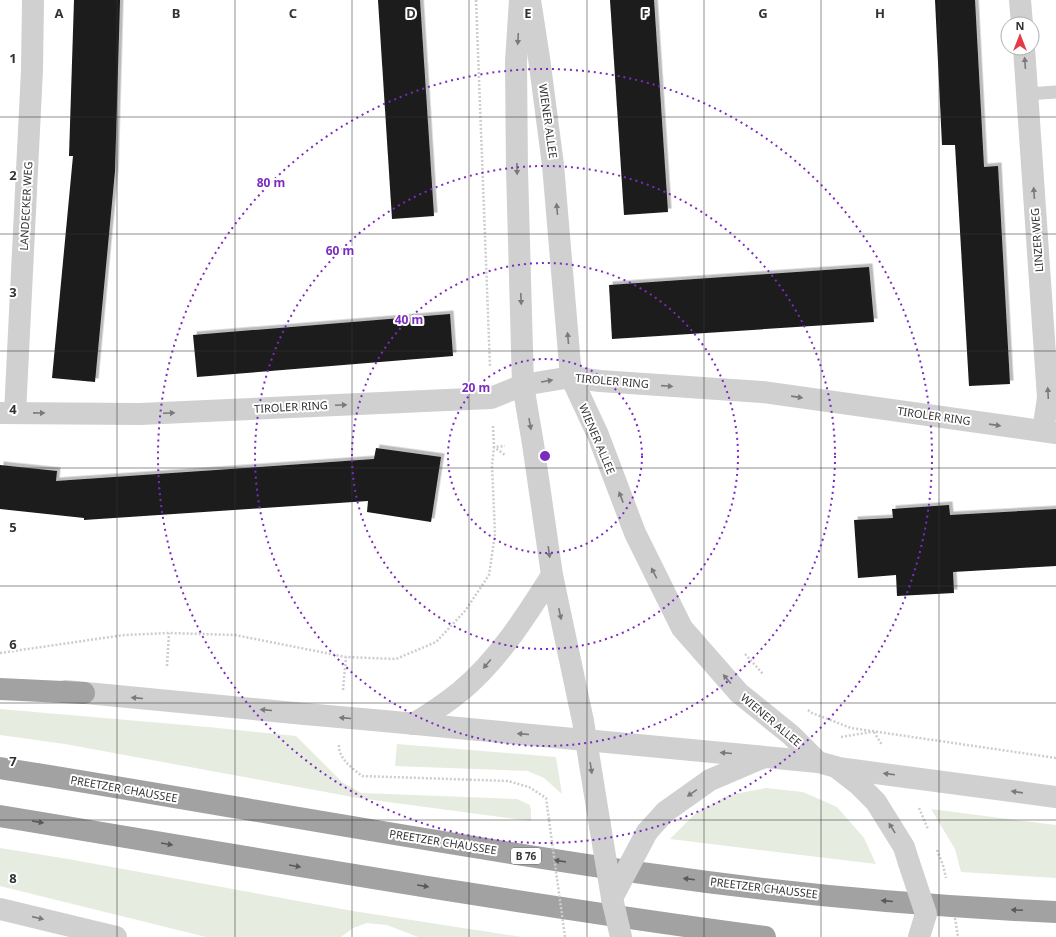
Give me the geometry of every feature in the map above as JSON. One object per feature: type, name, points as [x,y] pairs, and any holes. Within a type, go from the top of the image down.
[{"type":"highway","points":[[0,690],[84,693]]},
{"type":"highway","name":"PREETZER CHAUSSEE","points":[[0,768],[484,849],[658,876],[780,891],[877,900],[985,909],[1056,912]]},
{"type":"highway","points":[[0,816],[496,898],[765,937]]},
{"type":"street","name":"LANDECKER WEG","points":[[8,413],[32,70],[33,0]]},
{"type":"street","points":[[520,0],[516,62],[523,385],[552,575],[586,740],[612,898],[621,937]]},
{"type":"street","name":"WIENER ALLEE","points":[[530,0],[554,165],[571,377],[598,436],[635,533],[682,628],[738,693],[827,764],[858,784],[876,802],[904,847],[926,914],[929,937]]},
{"type":"street","points":[[1020,0],[1021,16]]},
{"type":"street","name":"LINZER WEG","points":[[1025,56],[1049,432]]},
{"type":"street","name":"TIROLER RING","points":[[8,413],[140,414],[491,398],[523,385],[571,377],[600,381],[762,392],[1049,432]]},
{"type":"street","points":[[413,724],[434,712],[462,690],[482,670],[513,634],[552,575]]},
{"type":"street","points":[[0,684],[765,757],[827,764],[1056,798]]},
{"type":"street","points":[[612,898],[647,832],[665,812],[710,780],[765,757]]},
{"type":"street","points":[[0,909],[116,937]]},
{"type":"street","points":[[919,937],[926,914]]},
{"type":"lane","points":[[1028,94],[1056,92]]},
{"type":"path","points":[[0,653],[124,635],[235,635],[346,657],[396,659],[436,642],[465,611],[489,575],[495,534],[492,464],[494,447],[533,444]]},
{"type":"path","points":[[167,666],[169,634]]},
{"type":"path","points":[[742,650],[768,679]]},
{"type":"path","points":[[343,695],[346,657]]},
{"type":"path","points":[[805,708],[812,713],[851,728],[1056,758]]},
{"type":"path","points":[[339,741],[339,749],[346,764],[362,776],[508,781],[529,787],[546,798],[565,937]]},
{"type":"shaded area","points":[[0,709],[296,736],[342,782],[361,793],[517,799],[530,805],[531,821],[358,798],[65,744],[0,735]]},
{"type":"shaded area","points":[[397,744],[556,757],[562,794],[544,778],[528,771],[395,766]]},
{"type":"shaded area","points":[[766,788],[803,792],[837,807],[864,838],[876,864],[670,839],[696,813],[729,795]]},
{"type":"shaded area","points":[[931,809],[1056,825],[1056,878],[961,872],[955,849]]},
{"type":"shaded area","points":[[0,848],[353,911],[522,937],[418,937],[387,925],[367,923],[353,928],[341,937],[206,937],[0,886]]},
{"type":"building","points":[[74,0],[120,0],[115,171],[95,382],[52,378],[73,156],[69,156]]},
{"type":"building","points":[[378,0],[420,0],[434,216],[392,219]]},
{"type":"building","points":[[610,0],[654,0],[668,212],[624,215]]},
{"type":"building","points":[[935,0],[975,0],[984,167],[998,166],[1010,384],[969,386],[955,145],[942,145]]},
{"type":"building","points":[[869,267],[874,322],[612,339],[609,285]]},
{"type":"building","points":[[450,314],[453,356],[197,377],[193,335]]},
{"type":"building","points":[[376,448],[441,457],[431,522],[367,512],[368,501],[84,520],[84,518],[0,509],[0,465],[57,471],[56,481],[374,459]]},
{"type":"building","points":[[949,505],[950,515],[1056,509],[1056,566],[953,572],[954,593],[897,596],[896,575],[858,578],[854,520],[893,518],[892,509]]}]
